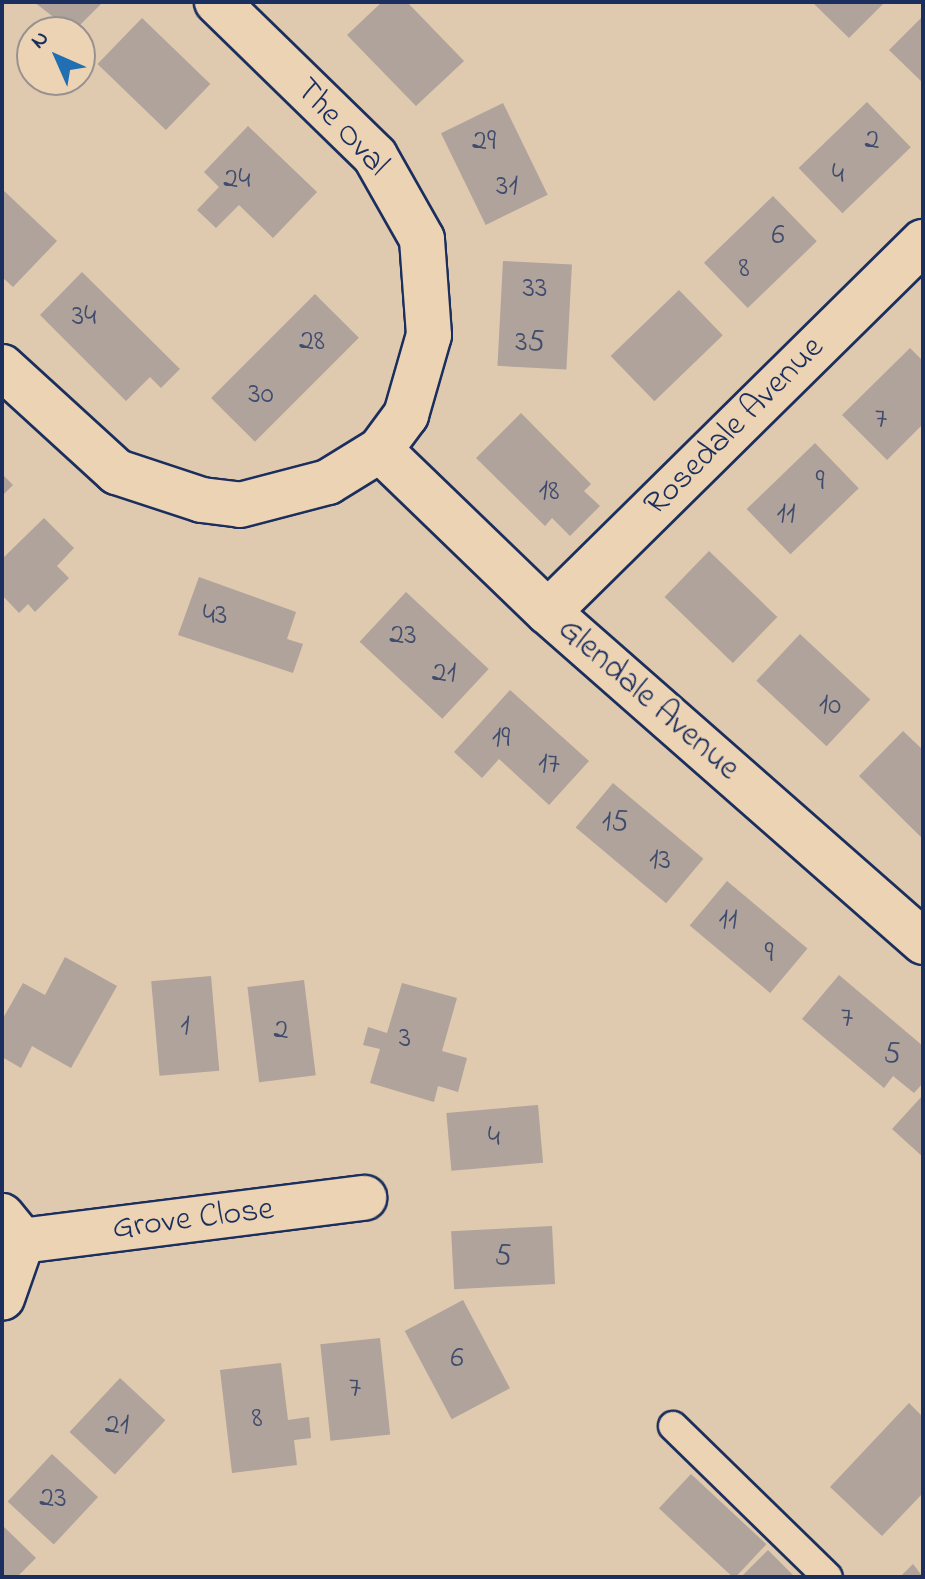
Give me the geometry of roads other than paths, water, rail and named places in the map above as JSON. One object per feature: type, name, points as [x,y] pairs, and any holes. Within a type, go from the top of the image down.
[{"type":"street","name":"The Oval","points":[[217,2],[375,156],[422,239],[430,323],[420,383],[380,450]]},
{"type":"street","name":"Rosedale Avenue","points":[[548,612],[923,242]]},
{"type":"street","points":[[2,367],[85,449],[117,472],[170,494],[240,505],[299,494],[380,450]]},
{"type":"street","name":"Glendale Avenue","points":[[380,450],[548,612],[923,942]]},
{"type":"street","name":"Grove Close","points":[[12,1228],[364,1198]]},
{"type":"street","points":[[2,1298],[12,1228]]},
{"type":"lane","points":[[673,1426],[828,1577]]}]
